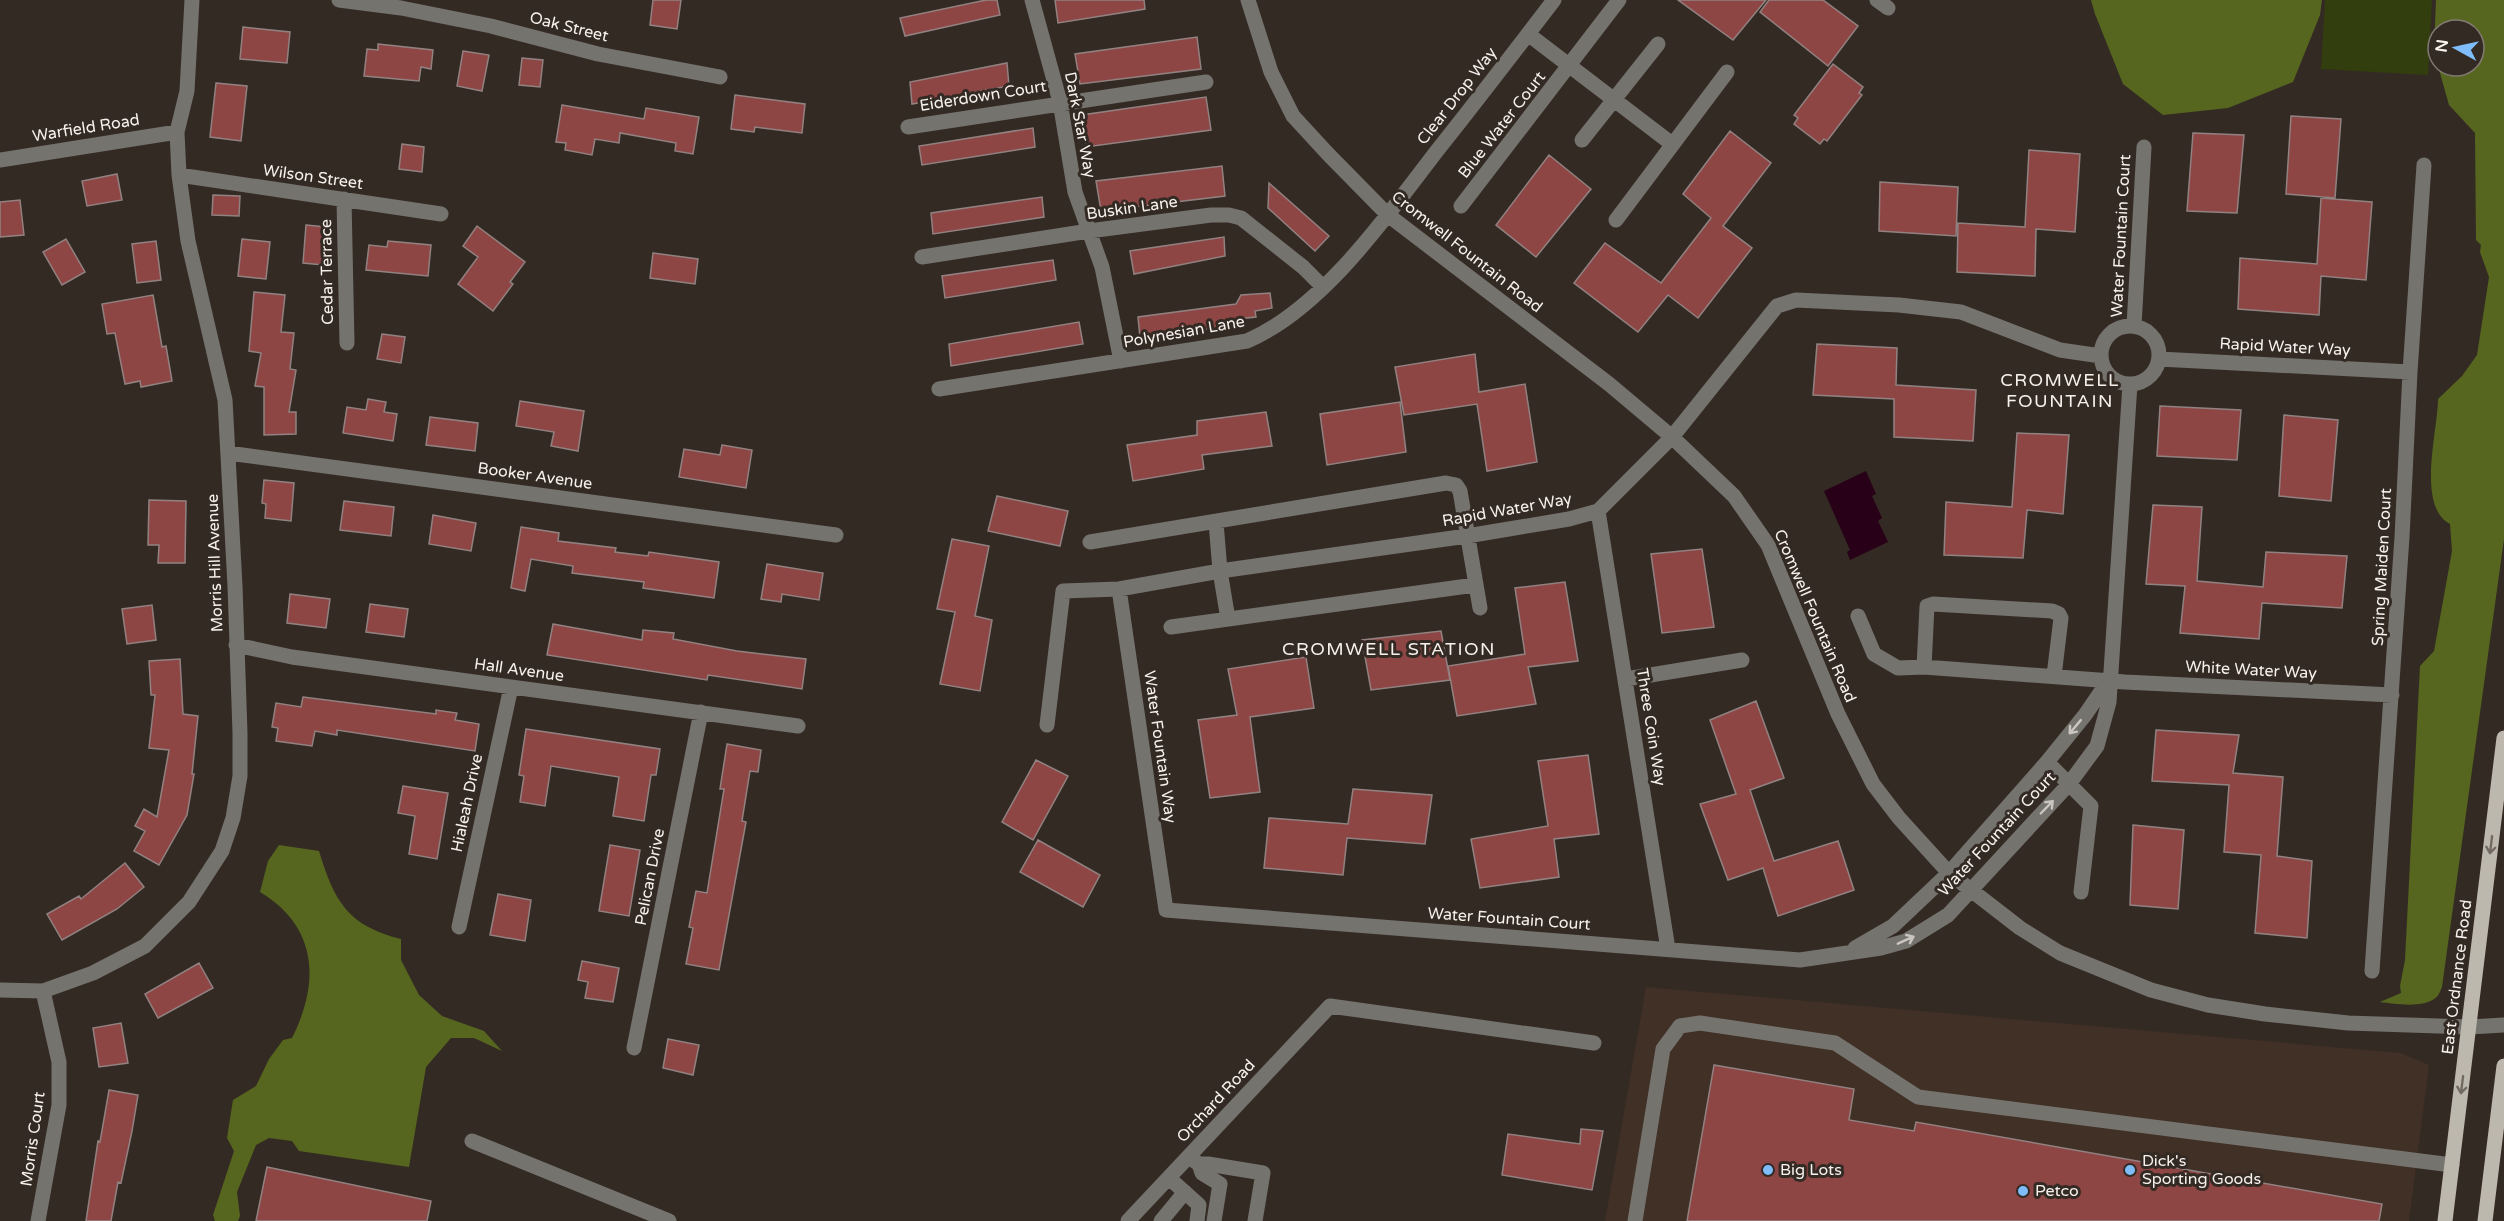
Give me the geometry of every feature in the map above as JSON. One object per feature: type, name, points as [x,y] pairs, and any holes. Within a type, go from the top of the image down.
[{"type":"main road","name":"East Ordnance Road","points":[[2445,1221],[2504,738]]},
{"type":"main road","points":[[2485,1221],[2504,1066]]},
{"type":"street","name":"Morris Hill Avenue","points":[[0,990],[43,991],[93,973],[145,946],[189,902],[222,851],[233,818],[240,776],[236,586],[225,400],[188,240],[179,175],[177,132],[187,92],[192,0]]},
{"type":"street","name":"Oak Street","points":[[339,0],[400,8],[491,26],[598,54],[720,77]]},
{"type":"street","name":"Dark Star Way","points":[[1032,0],[1060,102],[1075,192],[1102,267],[1121,361]]},
{"type":"street","name":"Cromwell Fountain Road","points":[[1248,0],[1271,72],[1293,116],[1388,215],[1609,384],[1672,437],[1734,496],[1768,545],[1838,714],[1873,784],[1899,818],[1949,873],[2020,928],[2060,953],[2162,993],[2208,1005],[2348,1023],[2469,1027],[2504,1025]]},
{"type":"street","name":"Clear Drop Way","points":[[1388,215],[1554,0]]},
{"type":"street","name":"Blue Water Court","points":[[1461,206],[1619,0]]},
{"type":"street","name":"Blue Water Court","points":[[1528,34],[1570,65]]},
{"type":"street","points":[[1582,140],[1658,44]]},
{"type":"street","points":[[1570,65],[1672,144]]},
{"type":"street","points":[[1616,220],[1727,72]]},
{"type":"street","name":"Eiderdown Court","points":[[908,127],[1060,102],[1206,82]]},
{"type":"street","name":"Warfield Road","points":[[0,160],[177,132]]},
{"type":"street","name":"Water Fountain Court","points":[[2134,326],[2144,147]]},
{"type":"street","name":"Spring Maiden Court","points":[[2372,971],[2392,696],[2424,165]]},
{"type":"street","name":"Wilson Street","points":[[179,175],[441,214]]},
{"type":"street","name":"Cedar Terrace","points":[[344,200],[347,343]]},
{"type":"street","name":"Buskin Lane","points":[[922,257],[1089,231],[1211,215],[1229,215],[1241,218],[1303,267],[1323,287]]},
{"type":"street","name":"Polynesian Lane","points":[[939,389],[1247,341],[1270,331],[1323,287],[1388,215]]},
{"type":"street","name":"Rapid Water Way","points":[[1047,725],[1063,591],[1119,589],[1220,571],[1467,536],[1569,519],[1598,511],[1672,437],[1777,306],[1796,300],[1899,305],[1961,312],[2060,350],[2101,356]]},
{"type":"street","points":[[2134,326],[2150,334],[2156,341],[2159,359],[2157,367],[2146,380],[2130,384],[2121,383],[2107,373],[2101,356],[2107,337],[2124,327],[2134,326]]},
{"type":"street","name":"Rapid Water Way","points":[[2159,359],[2410,372]]},
{"type":"street","name":"Water Fountain Court","points":[[1166,910],[1800,960],[1881,948],[1906,941],[1948,915],[2069,784],[2097,746],[2109,702],[2130,384]]},
{"type":"street","name":"Booker Avenue","points":[[228,453],[836,535]]},
{"type":"street","points":[[1090,542],[1446,483],[1456,485],[1460,491],[1480,608]]},
{"type":"street","name":"Three Coin Way","points":[[1598,511],[1668,949]]},
{"type":"street","points":[[1216,522],[1220,571],[1228,619]]},
{"type":"street","points":[[1171,627],[1475,585]]},
{"type":"street","name":"Water Fountain Way","points":[[1119,589],[1166,910]]},
{"type":"street","points":[[1924,667],[1928,606],[1933,604],[2052,611],[2059,614],[2061,618],[2054,676]]},
{"type":"street","name":"White Water Way","points":[[1858,616],[1874,654],[1898,668],[1924,667],[2392,696]]},
{"type":"street","name":"Hall Avenue","points":[[236,645],[292,657],[798,726]]},
{"type":"street","points":[[1626,679],[1742,660]]},
{"type":"street","name":"Water Fountain Court","points":[[1849,952],[1893,926],[1949,873],[2047,762],[2085,715],[2109,680]]},
{"type":"street","name":"Hialeah Drive","points":[[459,927],[511,687]]},
{"type":"street","name":"Pelican Drive","points":[[634,1048],[701,712]]},
{"type":"street","points":[[2047,762],[2091,806],[2081,892]]},
{"type":"street","name":"Morris Court","points":[[38,1221],[59,1105],[59,1062],[43,991]]},
{"type":"street","name":"Orchard Road","points":[[1128,1221],[1169,1178],[1194,1160],[1330,1006],[1594,1043]]},
{"type":"street","points":[[1635,1221],[1663,1048],[1680,1026],[1700,1023],[1835,1043],[1918,1096],[2452,1165]]},
{"type":"street","points":[[472,1141],[669,1221]]},
{"type":"street","points":[[1194,1160],[1202,1173],[1220,1184],[1214,1221]]},
{"type":"street","points":[[1194,1160],[1263,1173],[1255,1221]]},
{"type":"street","points":[[1169,1178],[1199,1205],[1197,1221]]},
{"type":"street","points":[[1161,1221],[1185,1192]]},
{"type":"street","points":[[1137,1221],[1144,1204]]},
{"type":"shaded area","points":[[1866,471],[1876,494],[1872,496],[1882,518],[1878,521],[1888,542],[1850,560],[1847,552],[1850,550],[1824,491]]},
{"type":"shaded area","points":[[1646,987],[2401,1053],[2429,1065],[2409,1221],[1605,1221]]},
{"type":"green space","points":[[2091,0],[2322,0],[2320,15],[2293,82],[2228,108],[2163,115],[2123,84]]},
{"type":"green space","points":[[2325,0],[2432,0],[2431,18],[2426,18],[2426,75],[2321,69]]},
{"type":"green space","points":[[2436,0],[2504,0],[2504,539],[2442,987],[2438,996],[2429,1002],[2408,1005],[2380,1002],[2401,993],[2400,986],[2405,960],[2420,666],[2434,651],[2452,551],[2450,524],[2440,515],[2431,485],[2438,399],[2462,376],[2477,355],[2489,277],[2480,252],[2481,245],[2476,240],[2475,133],[2449,105],[2441,78],[2486,78],[2486,18],[2435,18]]},
{"type":"green space","points":[[279,845],[319,851],[331,884],[346,909],[368,927],[401,939],[401,960],[419,995],[442,1016],[484,1031],[502,1051],[474,1038],[451,1038],[426,1067],[409,1167],[299,1151],[292,1141],[269,1138],[256,1145],[237,1192],[240,1216],[238,1221],[215,1221],[213,1215],[234,1151],[227,1138],[233,1100],[256,1086],[269,1059],[283,1040],[292,1038],[307,996],[308,957],[303,939],[293,922],[279,906],[260,892],[268,861]]},
{"type":"building","points":[[653,0],[681,0],[677,29],[650,25]]},
{"type":"building","points":[[986,0],[997,0],[1000,15],[905,36],[900,18]]},
{"type":"building","points":[[1055,0],[1144,0],[1145,9],[1058,23]]},
{"type":"building","points":[[1678,0],[1766,0],[1733,40]]},
{"type":"building","points":[[1769,0],[1823,0],[1858,26],[1828,66],[1760,12]]},
{"type":"building","points":[[243,27],[290,32],[287,63],[240,59]]},
{"type":"building","points":[[1197,37],[1201,69],[1080,84],[1075,54]]},
{"type":"building","points":[[378,44],[433,50],[431,69],[421,67],[419,81],[364,76],[367,49],[378,50]]},
{"type":"building","points":[[463,51],[489,55],[482,91],[457,86]]},
{"type":"building","points":[[522,58],[543,60],[540,87],[519,85]]},
{"type":"building","points":[[1007,63],[1009,86],[912,104],[910,82]]},
{"type":"building","points":[[1833,64],[1863,87],[1859,93],[1862,95],[1827,141],[1824,139],[1820,144],[1794,124],[1798,118],[1794,115]]},
{"type":"building","points":[[216,83],[247,86],[241,141],[210,137]]},
{"type":"building","points":[[735,95],[805,104],[802,133],[755,127],[754,132],[731,129]]},
{"type":"building","points":[[1206,97],[1211,130],[1086,147],[1082,115]]},
{"type":"building","points":[[562,105],[644,119],[646,108],[699,117],[693,154],[675,151],[676,143],[620,133],[619,143],[595,139],[592,155],[565,150],[566,143],[556,142]]},
{"type":"building","points":[[2291,116],[2341,119],[2335,198],[2286,194]]},
{"type":"building","points":[[1033,128],[1035,147],[922,165],[919,146]]},
{"type":"building","points":[[1730,131],[1771,163],[1723,226],[1752,248],[1698,318],[1668,295],[1638,332],[1574,283],[1605,243],[1661,283],[1711,218],[1683,194]]},
{"type":"building","points":[[2193,133],[2244,135],[2237,213],[2187,211]]},
{"type":"building","points":[[402,144],[424,147],[422,172],[399,169]]},
{"type":"building","points":[[2029,150],[2080,154],[2075,232],[2036,229],[2035,276],[1957,272],[1958,223],[2025,227]]},
{"type":"building","points":[[1549,155],[1591,189],[1536,257],[1496,225]]},
{"type":"building","points":[[1222,166],[1225,196],[1101,211],[1096,181]]},
{"type":"building","points":[[117,174],[122,200],[87,206],[82,181]]},
{"type":"building","points":[[1880,182],[1958,187],[1956,236],[1879,231]]},
{"type":"building","points":[[1269,183],[1329,236],[1315,251],[1268,208]]},
{"type":"building","points":[[213,195],[240,196],[239,216],[212,215]]},
{"type":"building","points":[[1042,197],[1044,217],[933,234],[931,213]]},
{"type":"building","points":[[2321,198],[2372,202],[2366,280],[2321,276],[2319,315],[2238,309],[2240,258],[2317,264]]},
{"type":"building","points":[[20,200],[24,235],[0,237],[0,202]]},
{"type":"building","points":[[306,225],[326,227],[323,265],[303,263]]},
{"type":"building","points":[[477,226],[525,262],[510,282],[513,284],[493,311],[458,284],[478,257],[463,246]]},
{"type":"building","points":[[1224,237],[1225,256],[1134,274],[1130,251]]},
{"type":"building","points":[[66,239],[85,272],[62,285],[43,252]]},
{"type":"building","points":[[242,239],[270,242],[266,279],[238,276]]},
{"type":"building","points":[[156,241],[161,280],[137,283],[132,244]]},
{"type":"building","points":[[388,241],[431,245],[428,276],[366,270],[369,245],[387,247]]},
{"type":"building","points":[[653,253],[698,259],[695,284],[650,278]]},
{"type":"building","points":[[1053,260],[1056,280],[945,298],[942,276]]},
{"type":"building","points":[[254,292],[285,295],[281,332],[294,333],[290,369],[296,370],[289,412],[296,412],[296,434],[264,435],[264,387],[255,386],[261,353],[249,351]]},
{"type":"building","points":[[1270,293],[1272,308],[1255,311],[1256,317],[1237,319],[1238,325],[1140,338],[1138,317],[1236,304],[1241,295]]},
{"type":"building","points":[[153,295],[162,347],[166,346],[172,381],[141,387],[140,381],[125,384],[115,333],[107,334],[102,304]]},
{"type":"building","points":[[1079,322],[1083,344],[951,366],[949,344]]},
{"type":"building","points":[[382,334],[405,337],[401,363],[377,359]]},
{"type":"building","points":[[1817,344],[1897,348],[1896,385],[1976,390],[1973,441],[1894,437],[1894,399],[1813,395]]},
{"type":"building","points":[[1475,354],[1479,392],[1525,384],[1537,462],[1487,471],[1477,404],[1404,415],[1395,367]]},
{"type":"building","points":[[368,399],[386,402],[384,412],[397,414],[393,441],[343,433],[347,407],[366,410]]},
{"type":"building","points":[[520,401],[584,411],[578,451],[551,446],[554,432],[516,426]]},
{"type":"building","points":[[1400,402],[1406,452],[1327,465],[1320,414]]},
{"type":"building","points":[[2160,406],[2241,410],[2237,460],[2157,456]]},
{"type":"building","points":[[1266,412],[1272,446],[1202,455],[1204,469],[1133,481],[1127,445],[1197,435],[1197,421]]},
{"type":"building","points":[[2284,415],[2338,420],[2331,501],[2279,496]]},
{"type":"building","points":[[430,417],[478,423],[475,451],[426,445]]},
{"type":"building","points":[[2017,433],[2069,435],[2063,514],[2027,510],[2023,558],[1944,555],[1946,502],[2012,507]]},
{"type":"building","points":[[722,445],[752,450],[746,488],[679,477],[684,449],[720,455]]},
{"type":"building","points":[[264,480],[294,483],[291,521],[265,518],[266,504],[262,503]]},
{"type":"building","points":[[997,496],[1068,511],[1060,546],[988,531]]},
{"type":"building","points":[[149,500],[186,501],[185,563],[158,563],[159,545],[148,545]]},
{"type":"building","points":[[344,501],[394,507],[391,536],[340,530]]},
{"type":"building","points":[[2153,505],[2202,507],[2197,581],[2263,587],[2266,552],[2347,556],[2342,608],[2262,603],[2259,639],[2180,633],[2185,586],[2146,584]]},
{"type":"building","points":[[433,515],[476,523],[471,551],[429,544]]},
{"type":"building","points":[[521,527],[559,533],[558,541],[616,548],[615,552],[648,556],[649,552],[719,562],[714,598],[643,588],[644,582],[572,573],[573,566],[531,559],[525,591],[511,588]]},
{"type":"building","points":[[952,539],[989,546],[975,616],[992,620],[980,691],[940,684],[955,612],[937,609]]},
{"type":"building","points":[[1702,549],[1714,627],[1662,633],[1651,554]]},
{"type":"building","points":[[767,564],[823,573],[819,600],[782,594],[781,602],[761,599]]},
{"type":"building","points":[[1565,582],[1578,661],[1528,667],[1536,704],[1457,716],[1448,666],[1525,654],[1515,588]]},
{"type":"building","points":[[290,594],[330,599],[326,628],[287,623]]},
{"type":"building","points":[[370,604],[408,609],[404,637],[366,632]]},
{"type":"building","points":[[152,605],[156,640],[127,644],[122,609]]},
{"type":"building","points":[[553,624],[642,640],[643,630],[674,633],[673,639],[737,651],[806,659],[802,689],[708,675],[707,680],[547,655]]},
{"type":"building","points":[[1441,631],[1450,680],[1371,690],[1362,640]]},
{"type":"building","points":[[1306,657],[1314,708],[1250,717],[1260,792],[1210,798],[1198,720],[1237,715],[1228,669]]},
{"type":"building","points":[[180,659],[183,714],[198,716],[192,774],[194,774],[187,815],[159,865],[134,851],[145,831],[135,826],[144,809],[157,817],[169,750],[149,748],[155,695],[151,695],[149,661]]},
{"type":"building","points":[[303,697],[436,714],[436,710],[457,713],[455,720],[479,724],[475,751],[337,730],[337,735],[315,731],[312,746],[276,741],[278,728],[272,727],[276,703],[301,707]]},
{"type":"building","points":[[1756,701],[1784,778],[1750,790],[1774,861],[1838,841],[1854,890],[1778,916],[1763,868],[1728,880],[1700,804],[1736,794],[1710,720]]},
{"type":"building","points":[[526,729],[660,749],[656,775],[651,775],[644,821],[613,816],[619,777],[551,766],[545,806],[520,802],[524,776],[519,775]]},
{"type":"building","points":[[2156,730],[2239,735],[2233,773],[2283,777],[2277,856],[2312,861],[2307,938],[2255,933],[2261,855],[2224,852],[2229,785],[2152,781]]},
{"type":"building","points":[[727,744],[761,750],[758,772],[750,771],[742,821],[746,822],[719,970],[686,964],[693,928],[689,927],[696,891],[707,893],[724,789],[720,789]]},
{"type":"building","points":[[1588,755],[1599,834],[1554,839],[1559,877],[1480,888],[1471,839],[1548,826],[1538,761]]},
{"type":"building","points":[[1036,760],[1068,776],[1033,840],[1002,822]]},
{"type":"building","points":[[403,786],[448,793],[437,859],[409,854],[415,816],[398,813]]},
{"type":"building","points":[[1353,789],[1432,795],[1425,844],[1347,838],[1343,875],[1264,868],[1269,818],[1348,824]]},
{"type":"building","points":[[2133,825],[2184,830],[2178,909],[2130,905]]},
{"type":"building","points":[[1038,840],[1100,875],[1083,907],[1020,872]]},
{"type":"building","points":[[610,845],[640,850],[629,916],[599,911]]},
{"type":"building","points":[[125,863],[144,887],[117,909],[62,940],[47,914],[79,896],[81,899]]},
{"type":"building","points":[[498,894],[531,900],[525,941],[490,935]]},
{"type":"building","points":[[582,961],[619,968],[613,1002],[585,998],[588,982],[578,980]]},
{"type":"building","points":[[199,963],[213,988],[158,1018],[145,994]]},
{"type":"building","points":[[121,1023],[128,1063],[99,1067],[93,1028]]},
{"type":"building","points":[[668,1039],[699,1045],[693,1075],[663,1068]]},
{"type":"building","points":[[1714,1065],[1854,1089],[1849,1120],[1914,1131],[1916,1122],[2382,1204],[2379,1221],[1687,1221]]},
{"type":"building","points":[[109,1090],[138,1095],[132,1131],[121,1183],[118,1182],[111,1221],[86,1221],[98,1141],[100,1142]]},
{"type":"building","points":[[1581,1129],[1603,1131],[1592,1190],[1502,1175],[1508,1134],[1580,1144]]},
{"type":"building","points":[[267,1167],[431,1201],[427,1221],[256,1221]]},
{"type":"place","name":"Big Lots","points":[[1768,1170]]},
{"type":"place","name":"Dick's Sporting Goods","points":[[2130,1170]]},
{"type":"place","name":"Petco","points":[[2023,1191]]},
{"type":"district","name":"CROMWELL FOUNTAIN","points":[[2060,390]]},
{"type":"district","name":"CROMWELL STATION","points":[[1389,649]]}]
